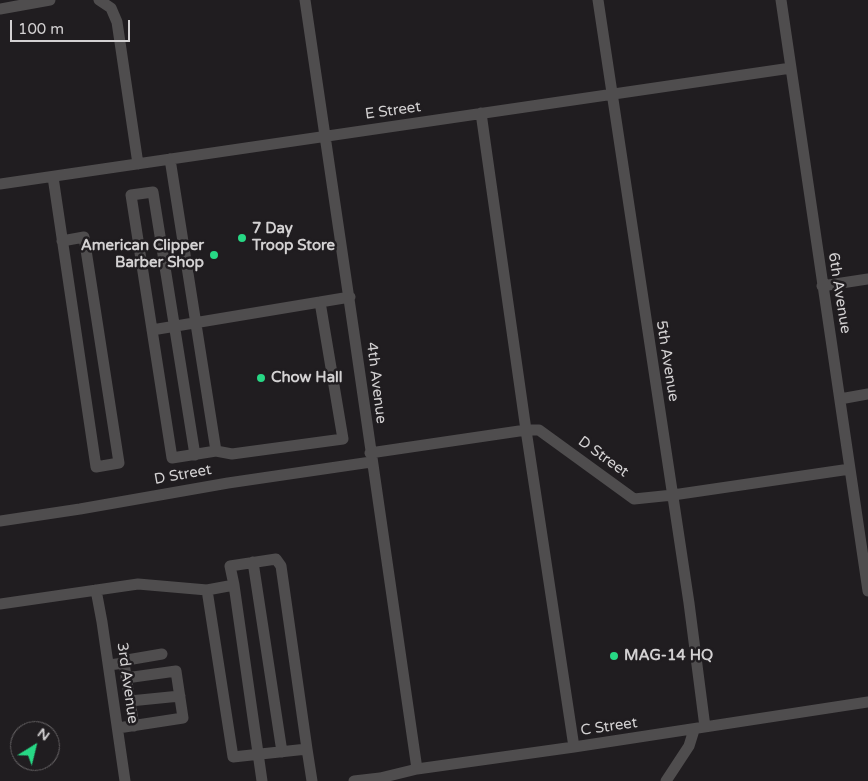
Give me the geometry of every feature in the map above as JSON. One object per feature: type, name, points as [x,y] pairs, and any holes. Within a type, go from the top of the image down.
[{"type":"street","points":[[0,9],[47,0]]},
{"type":"street","points":[[99,0],[111,8],[118,22],[138,164]]},
{"type":"street","name":"4th Avenue","points":[[305,0],[350,297],[370,457],[416,769]]},
{"type":"street","name":"5th Avenue","points":[[598,0],[689,603],[699,728]]},
{"type":"street","name":"6th Avenue","points":[[781,0],[868,591]]},
{"type":"street","name":"E Street","points":[[0,184],[791,68]]},
{"type":"street","points":[[480,113],[574,747]]},
{"type":"street","points":[[170,159],[216,451]]},
{"type":"street","points":[[53,176],[62,241],[96,467],[119,462],[84,237],[62,241]]},
{"type":"street","points":[[195,455],[153,192],[131,196],[172,458],[195,455],[216,451],[232,454],[343,439],[320,302]]},
{"type":"street","points":[[156,206],[177,204]]},
{"type":"street","points":[[822,286],[868,279]]},
{"type":"street","points":[[152,330],[350,297]]},
{"type":"street","points":[[840,400],[868,394]]},
{"type":"street","name":"D Street","points":[[0,521],[80,509],[526,430],[539,430],[634,499],[850,470]]},
{"type":"street","points":[[262,781],[230,566],[276,559],[282,566],[312,781]]},
{"type":"street","points":[[253,562],[282,752]]},
{"type":"street","points":[[0,604],[138,584],[207,590],[234,585]]},
{"type":"street","name":"3rd Avenue","points":[[96,590],[109,665],[125,781]]},
{"type":"street","points":[[207,590],[233,756],[307,749]]},
{"type":"street","points":[[109,665],[162,654]]},
{"type":"street","points":[[124,663],[134,726]]},
{"type":"street","points":[[118,728],[183,718],[176,671],[126,678]]},
{"type":"street","points":[[130,701],[180,696]]},
{"type":"street","name":"C Street","points":[[354,781],[379,779],[416,769],[868,702]]},
{"type":"street","points":[[666,781],[699,728]]},
{"type":"place","name":"7 Day Troop Store","points":[[242,238]]},
{"type":"place","name":"American Clipper Barber Shop","points":[[214,255]]},
{"type":"place","name":"Chow Hall","points":[[261,378]]},
{"type":"place","name":"MAG-14 HQ","points":[[614,656]]}]
